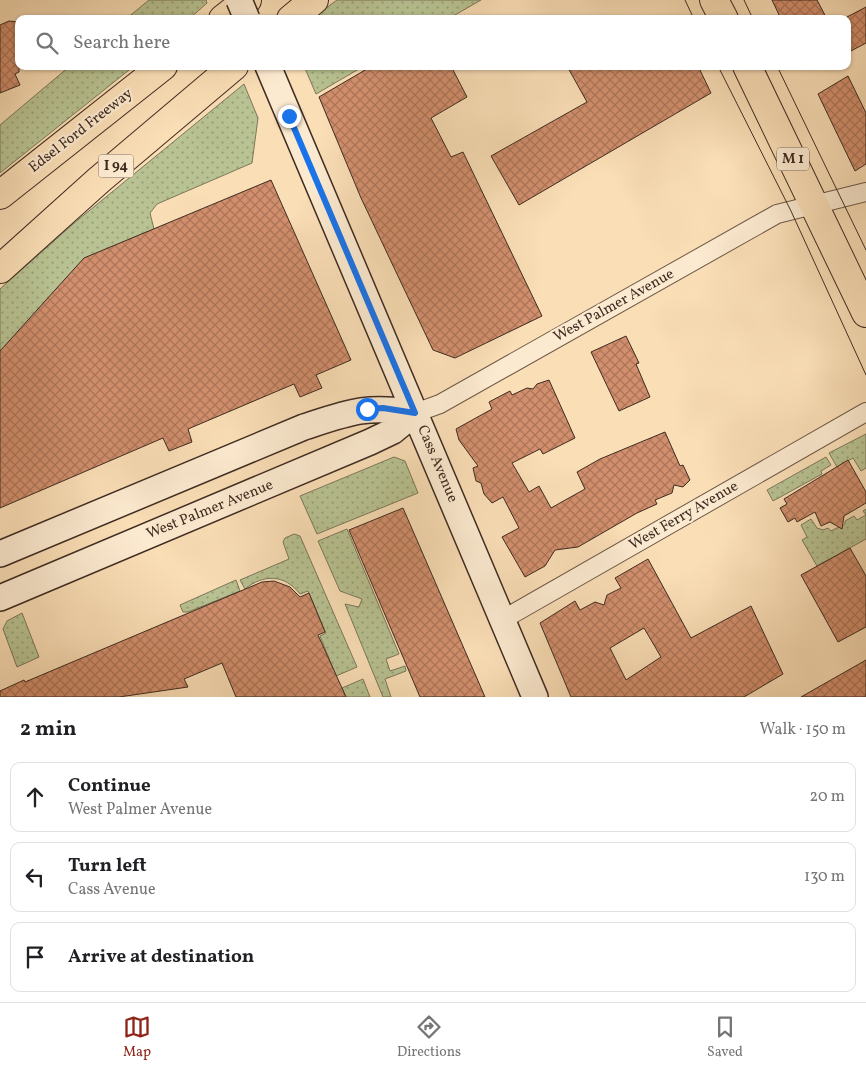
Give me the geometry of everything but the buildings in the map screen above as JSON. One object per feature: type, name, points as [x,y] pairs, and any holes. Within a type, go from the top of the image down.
[{"type":"main road","points":[[228,15],[247,0]]},
{"type":"main road","points":[[714,0],[722,15]]},
{"type":"main road","name":"Edsel Ford Freeway","points":[[0,195],[158,70]]},
{"type":"main road","name":"I 94","points":[[0,269],[99,180],[229,70]]},
{"type":"main road","name":"M 1","points":[[749,70],[816,205],[866,313]]},
{"type":"street","points":[[240,0],[246,15]]},
{"type":"street","name":"Cass Avenue","points":[[270,70],[535,697]]},
{"type":"street","name":"West Palmer Avenue","points":[[0,598],[314,467],[392,432],[415,413],[440,404],[777,214],[866,192]]},
{"type":"street","name":"West Palmer Avenue","points":[[0,554],[304,427],[350,412],[367,409],[383,408],[415,413]]},
{"type":"street","name":"West Ferry Avenue","points":[[502,620],[866,412]]},
{"type":"street","points":[[304,427],[320,428],[327,432],[330,438],[329,452],[314,467]]},
{"type":"street","points":[[52,533],[66,570]]},
{"type":"green space","points":[[149,0],[206,0],[207,3],[194,15],[131,15]]},
{"type":"green space","points":[[337,0],[481,0],[455,15],[316,15]]},
{"type":"green space","points":[[65,70],[129,70],[0,173],[0,125]]},
{"type":"green space","points":[[306,70],[357,70],[316,94]]},
{"type":"green space","points":[[244,84],[258,118],[252,163],[157,204],[150,213],[154,229],[0,351],[0,289],[73,224]]},
{"type":"green space","points":[[866,434],[866,468],[861,471],[853,458],[837,467],[829,453]]},
{"type":"green space","points":[[394,457],[405,461],[418,493],[317,534],[300,496]]},
{"type":"green space","points":[[826,457],[831,465],[821,471],[822,474],[773,501],[767,490]]},
{"type":"green space","points":[[866,515],[866,539],[817,566],[802,540],[807,537],[801,525],[811,519],[817,528],[823,530],[828,528],[831,531],[845,524],[845,521],[854,516],[857,520]]},
{"type":"green space","points":[[347,529],[399,654],[386,659],[390,671],[405,666],[406,671],[385,679],[391,697],[383,697],[345,604],[359,607],[362,599],[340,591],[318,541]]},
{"type":"green space","points":[[294,534],[300,536],[357,667],[336,676],[320,636],[326,633],[308,591],[300,594],[288,583],[274,578],[259,581],[245,589],[240,580],[289,559],[283,542],[285,538]]},
{"type":"green space","points":[[236,580],[240,591],[188,612],[183,612],[180,605]]},
{"type":"green space","points":[[22,613],[39,657],[17,667],[3,629],[7,621]]},
{"type":"green space","points":[[363,679],[370,697],[346,697],[342,688]]},
{"type":"tram line","points":[[685,0],[692,15]]},
{"type":"tram line","points":[[744,0],[751,15]]},
{"type":"tram line","points":[[720,70],[791,211],[866,375]]},
{"type":"tram line","points":[[779,70],[866,250]]},
{"type":"route","points":[[289,116],[415,413],[383,408],[367,409]]}]
